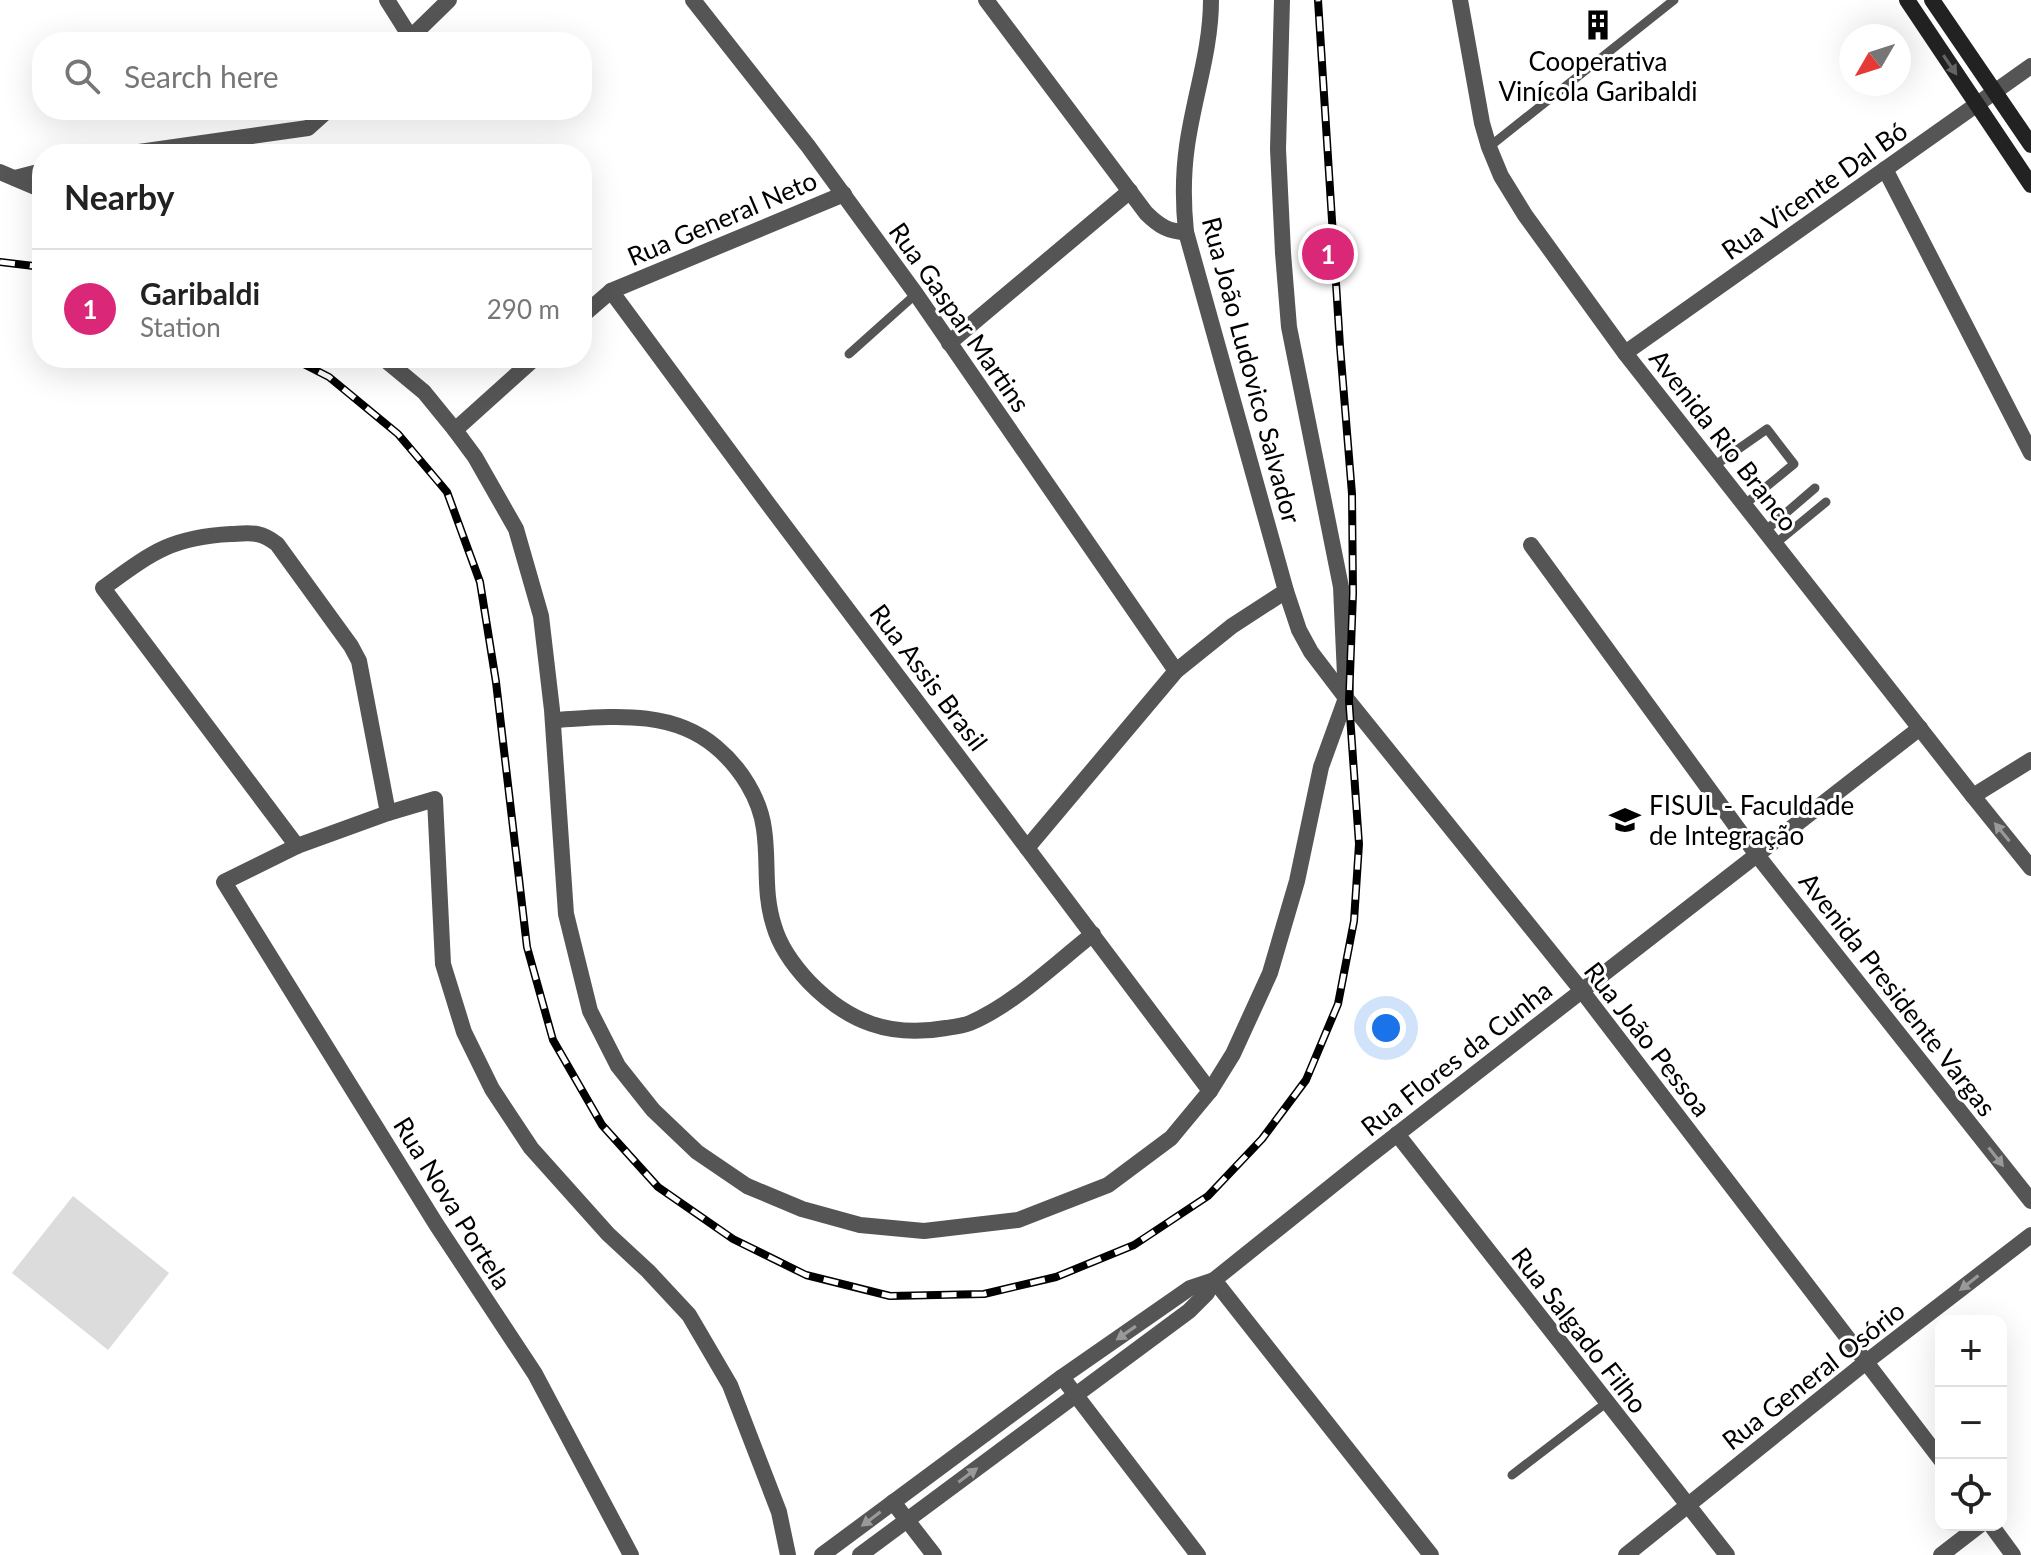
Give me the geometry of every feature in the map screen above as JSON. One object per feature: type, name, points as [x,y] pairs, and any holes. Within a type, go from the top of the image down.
[{"type":"main road","points":[[1907,0],[2031,185]]},
{"type":"main road","points":[[1932,0],[2031,145]]},
{"type":"street","points":[[387,0],[404,32]]},
{"type":"street","points":[[416,32],[449,0]]},
{"type":"street","name":"Rua Gaspar Martins","points":[[693,0],[844,194],[916,294],[1176,671]]},
{"type":"street","points":[[986,0],[1146,213],[1169,230],[1186,232]]},
{"type":"street","name":"Rua João Ludovico Salvador","points":[[1211,0],[1206,56],[1187,146],[1183,203],[1186,232],[1286,591],[1299,630],[1311,652]]},
{"type":"street","points":[[395,368],[424,392],[455,430],[475,457],[516,529],[541,616],[553,720],[566,914],[590,1011],[618,1066],[653,1110],[697,1152],[747,1186],[802,1209],[860,1225],[924,1231],[1018,1220],[1108,1185],[1171,1138],[1210,1091],[1233,1054],[1270,973],[1297,881],[1321,767],[1346,698],[1341,587],[1289,327],[1278,149],[1282,0]]},
{"type":"street","name":"Avenida Rio Branco","points":[[1460,0],[1489,147],[1501,176],[1525,215],[1625,353],[2031,868]]},
{"type":"street","name":"Rua Vicente Dal Bó","points":[[1625,353],[2031,66]]},
{"type":"street","points":[[195,144],[308,128],[317,120]]},
{"type":"street","points":[[1885,169],[2031,453]]},
{"type":"street","points":[[8,175],[32,172]]},
{"type":"street","points":[[8,175],[32,186]]},
{"type":"street","points":[[949,343],[1130,191]]},
{"type":"street","name":"Rua General Neto","points":[[592,307],[611,291],[844,194]]},
{"type":"street","name":"Rua Assis Brasil","points":[[611,291],[1210,1091]]},
{"type":"street","points":[[455,430],[524,368]]},
{"type":"street","points":[[388,813],[359,661],[277,544],[257,532],[202,535],[151,553],[103,588],[297,846],[435,799],[443,964],[464,1032],[492,1089],[531,1148],[608,1234],[689,1315],[730,1385],[779,1512],[788,1555]]},
{"type":"street","name":"Avenida Presidente Vargas","points":[[1531,545],[1757,855],[2031,1201]]},
{"type":"street","points":[[1027,848],[1176,671],[1232,626],[1286,591]]},
{"type":"street","name":"Rua João Pessoa","points":[[1311,652],[1582,991],[1940,1459]]},
{"type":"street","points":[[553,720],[659,719],[714,745],[737,768],[754,795],[764,828],[767,899],[775,930],[793,966],[825,998],[851,1016],[885,1028],[924,1032],[968,1024],[1006,1003],[1093,934]]},
{"type":"street","name":"Rua Flores da Cunha","points":[[1195,1295],[1207,1293],[1214,1280],[1397,1134],[1920,728]]},
{"type":"street","points":[[1973,796],[2031,760]]},
{"type":"street","name":"Rua Nova Portela","points":[[297,846],[224,882],[436,1224],[535,1374],[631,1555]]},
{"type":"street","name":"Rua Salgado Filho","points":[[1397,1134],[1727,1555]]},
{"type":"street","name":"Rua General Osório","points":[[1626,1555],[1866,1362],[2031,1235]]},
{"type":"street","points":[[1214,1280],[1431,1555]]},
{"type":"street","points":[[822,1555],[1062,1377],[1195,1295]]},
{"type":"street","points":[[860,1555],[1076,1395],[1195,1295]]},
{"type":"street","points":[[1062,1377],[1198,1555]]},
{"type":"street","points":[[893,1502],[934,1555]]},
{"type":"street","points":[[1941,1555],[1972,1531]]},
{"type":"street","points":[[1995,1531],[2013,1555]]},
{"type":"lane","points":[[1489,147],[1674,0]]},
{"type":"lane","points":[[849,354],[916,294]]},
{"type":"lane","points":[[1714,466],[1767,429],[1794,464],[1744,505]]},
{"type":"lane","points":[[1770,537],[1815,488]]},
{"type":"lane","points":[[1770,537],[1826,502]]},
{"type":"lane","points":[[1512,1475],[1606,1403]]},
{"type":"shaded area","points":[[73,1196],[169,1273],[108,1350],[12,1273]]},
{"type":"railway","points":[[311,368],[329,377],[398,434],[447,492],[480,582],[496,682],[527,947],[553,1040],[602,1125],[658,1187],[733,1239],[806,1275],[890,1296],[984,1294],[1056,1277],[1134,1245],[1208,1196],[1262,1139],[1306,1080],[1338,1004],[1354,921],[1359,844],[1349,701],[1353,593],[1352,494],[1318,0]]},
{"type":"railway","points":[[0,262],[32,266]]},
{"type":"place","name":"Cooperativa Vinícola Garibaldi","points":[[1598,25]]},
{"type":"place","name":"Garibaldi","points":[[1328,254]]},
{"type":"place","name":"FISUL - Faculdade de Integração","points":[[1625,820]]}]
